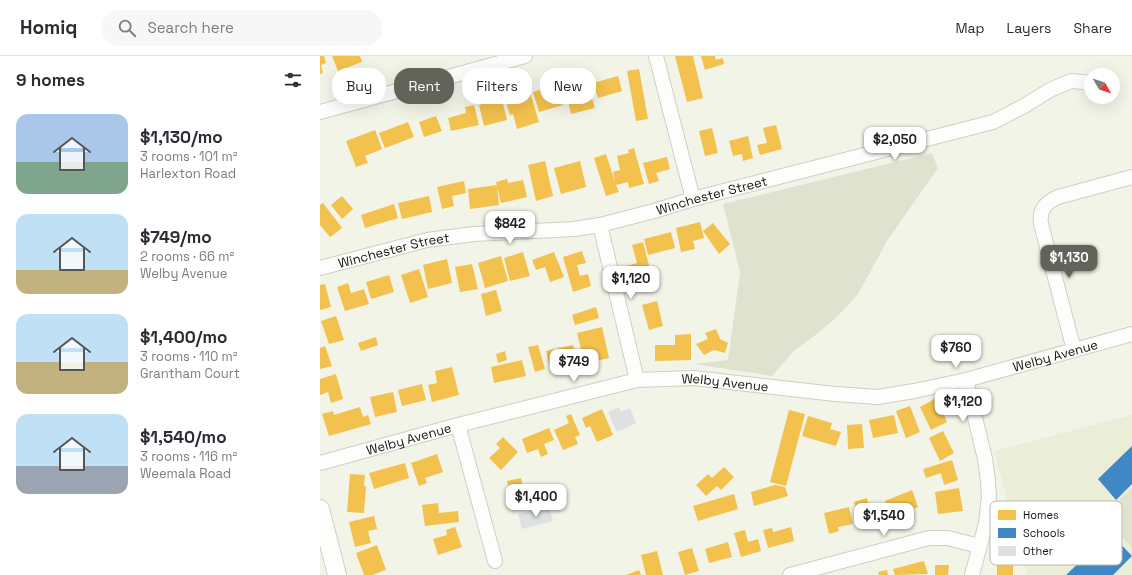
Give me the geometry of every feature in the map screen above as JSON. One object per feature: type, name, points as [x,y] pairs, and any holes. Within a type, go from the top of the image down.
[{"type":"main road","points":[[320,509],[337,575]]},
{"type":"main road","points":[[320,558],[324,575]]},
{"type":"street","points":[[320,112],[525,56]]},
{"type":"street","points":[[656,56],[693,199]]},
{"type":"street","name":"Winchester Street","points":[[320,268],[427,240],[474,234],[600,225],[693,199],[993,122],[1024,106],[1050,90],[1071,81],[1084,82]]},
{"type":"street","points":[[1074,350],[1040,218],[1042,208],[1050,200],[1058,197],[1132,177]]},
{"type":"street","points":[[600,225],[637,380]]},
{"type":"street","name":"Welby Avenue","points":[[320,463],[637,380],[694,378],[827,393],[878,397],[966,380],[1132,334]]},
{"type":"street","points":[[966,380],[985,459],[989,497],[972,575]]},
{"type":"street","points":[[458,426],[495,561]]},
{"type":"street","points":[[790,575],[814,572],[929,538],[948,538],[979,546]]},
{"type":"shaded area","points":[[932,153],[938,168],[887,241],[858,294],[837,317],[793,352],[772,376],[694,364],[728,360],[740,272],[723,204]]},
{"type":"shaded area","points":[[1132,415],[1132,575],[1027,575],[1024,565],[1122,565],[1122,501],[1007,501],[994,451]]},
{"type":"shaded area","points":[[1132,488],[1132,547],[1122,537],[1122,501],[1119,501]]},
{"type":"building: Homes","points":[[320,56],[324,56],[326,63],[321,65],[323,73],[320,74]]},
{"type":"building: Homes","points":[[332,56],[360,56],[362,62],[346,68],[337,68]]},
{"type":"building: Homes","points":[[675,56],[693,56],[703,98],[687,102]]},
{"type":"building: Homes","points":[[701,56],[715,56],[716,60],[723,58],[724,64],[705,70]]},
{"type":"building: Homes","points":[[639,69],[648,119],[636,121],[627,71]]},
{"type":"building: Homes","points":[[618,76],[622,91],[598,98],[596,92],[596,82]]},
{"type":"building: Homes","points":[[540,90],[540,104],[563,105],[539,112],[533,92]]},
{"type":"building: Homes","points":[[532,99],[539,122],[517,129],[513,114],[510,115],[507,104],[532,104]]},
{"type":"building: Homes","points":[[503,104],[507,120],[484,126],[479,105]]},
{"type":"building: Homes","points":[[569,104],[594,104],[595,108],[571,114]]},
{"type":"building: Homes","points":[[474,105],[479,125],[451,131],[448,118],[466,113],[465,107]]},
{"type":"building: Homes","points":[[436,116],[442,131],[424,137],[419,122]]},
{"type":"building: Homes","points":[[408,122],[414,137],[385,148],[379,133]]},
{"type":"building: Homes","points":[[776,125],[782,149],[760,155],[757,145],[767,143],[763,128]]},
{"type":"building: Homes","points":[[712,128],[718,153],[705,156],[699,131]]},
{"type":"building: Homes","points":[[375,130],[382,149],[365,156],[368,163],[356,167],[346,141]]},
{"type":"building: Homes","points":[[748,136],[753,158],[743,161],[742,154],[733,156],[729,141]]},
{"type":"building: Homes","points":[[634,148],[644,184],[629,188],[628,182],[616,185],[619,192],[606,196],[594,158],[606,154],[615,182],[613,172],[620,170],[617,156],[629,153],[628,150]]},
{"type":"building: Homes","points":[[667,157],[670,169],[656,173],[659,181],[649,184],[643,163]]},
{"type":"building: Homes","points":[[545,161],[553,196],[536,201],[528,165]]},
{"type":"building: Homes","points":[[580,161],[586,187],[561,194],[554,168]]},
{"type":"building: Homes","points":[[507,179],[508,183],[523,180],[527,197],[501,203],[496,182]]},
{"type":"building: Homes","points":[[464,181],[466,193],[452,196],[454,206],[442,209],[437,187]]},
{"type":"building: Homes","points":[[497,185],[499,205],[470,209],[468,189]]},
{"type":"building: Homes","points":[[342,196],[353,209],[342,219],[331,205]]},
{"type":"building: Homes","points":[[429,196],[432,212],[402,219],[398,203]]},
{"type":"building: Homes","points":[[323,203],[342,228],[330,237],[320,225],[320,205]]},
{"type":"building: Homes","points":[[394,204],[398,218],[365,228],[361,215]]},
{"type":"building: Homes","points":[[700,222],[704,238],[693,241],[695,249],[681,252],[676,228]]},
{"type":"building: Homes","points":[[713,223],[730,244],[719,254],[703,231]]},
{"type":"building: Homes","points":[[671,232],[675,248],[648,255],[644,239]]},
{"type":"building: Homes","points":[[643,242],[652,277],[628,284],[623,267],[637,263],[632,245]]},
{"type":"building: Homes","points":[[582,251],[586,263],[577,265],[580,276],[588,274],[591,286],[573,292],[563,257]]},
{"type":"building: Homes","points":[[523,252],[530,276],[510,281],[504,258]]},
{"type":"building: Homes","points":[[554,252],[564,277],[550,282],[545,267],[536,270],[532,260]]},
{"type":"building: Homes","points":[[501,256],[508,281],[485,288],[478,263]]},
{"type":"building: Homes","points":[[447,259],[452,283],[428,289],[423,265]]},
{"type":"building: Homes","points":[[472,264],[478,289],[460,292],[455,267]]},
{"type":"building: Homes","points":[[419,269],[428,297],[410,303],[401,275]]},
{"type":"building: Homes","points":[[389,275],[394,292],[371,299],[366,282]]},
{"type":"building: Homes","points":[[348,283],[351,293],[364,289],[369,304],[345,311],[337,287]]},
{"type":"building: Homes","points":[[325,284],[331,307],[320,310],[320,285]]},
{"type":"building: Homes","points":[[496,290],[502,311],[486,316],[481,294]]},
{"type":"building: Homes","points":[[657,301],[663,326],[649,330],[642,305]]},
{"type":"building: Homes","points":[[596,307],[599,318],[575,325],[572,315]]},
{"type":"building: Homes","points":[[336,316],[344,340],[329,344],[321,321]]},
{"type":"building: Homes","points":[[602,327],[609,358],[579,365],[575,350],[581,349],[577,333]]},
{"type":"building: Homes","points":[[716,329],[720,339],[728,343],[725,353],[714,350],[704,355],[696,344],[708,339],[705,333]]},
{"type":"building: Homes","points":[[691,334],[691,360],[655,361],[655,345],[675,345],[675,335]]},
{"type":"building: Homes","points":[[376,337],[378,345],[361,351],[358,343]]},
{"type":"building: Homes","points":[[538,345],[545,369],[535,372],[528,347]]},
{"type":"building: Homes","points":[[573,345],[578,366],[551,372],[546,351]]},
{"type":"building: Homes","points":[[325,346],[332,366],[320,369],[320,348]]},
{"type":"building: Homes","points":[[505,351],[507,360],[498,363],[496,354]]},
{"type":"building: Homes","points":[[522,360],[526,376],[494,383],[491,367]]},
{"type":"building: Homes","points":[[452,367],[459,395],[432,402],[428,385],[437,383],[435,371]]},
{"type":"building: Homes","points":[[336,374],[343,399],[331,403],[328,392],[320,395],[320,379]]},
{"type":"building: Homes","points":[[422,384],[426,400],[402,406],[398,390]]},
{"type":"building: Homes","points":[[393,392],[397,412],[375,417],[370,397]]},
{"type":"building: Homes","points":[[936,398],[947,422],[931,430],[920,407]]},
{"type":"building: Homes","points":[[910,406],[920,432],[906,438],[896,411]]},
{"type":"building: Homes","points":[[360,407],[363,417],[368,415],[371,424],[329,436],[322,414],[333,411],[334,415]]},
{"type":"building: Homes","points":[[602,409],[613,435],[597,442],[590,426],[586,428],[582,418]]},
{"type":"building: Homes","points":[[789,410],[805,414],[786,486],[770,482]]},
{"type":"building: Homes","points":[[571,414],[580,435],[575,437],[578,444],[563,450],[554,430],[569,423],[566,416]]},
{"type":"building: Homes","points":[[894,415],[898,433],[873,438],[869,420]]},
{"type":"building: Homes","points":[[808,416],[832,423],[830,429],[841,432],[836,446],[802,436]]},
{"type":"building: Homes","points":[[862,424],[864,448],[848,449],[847,425]]},
{"type":"building: Homes","points":[[549,428],[554,440],[544,444],[548,454],[541,457],[538,449],[527,453],[522,439]]},
{"type":"building: Homes","points":[[943,431],[954,453],[940,461],[929,438]]},
{"type":"building: Homes","points":[[503,437],[518,452],[501,470],[489,458],[500,448],[496,444]]},
{"type":"building: Homes","points":[[437,454],[443,472],[425,478],[427,483],[419,486],[411,463]]},
{"type":"building: Homes","points":[[952,460],[958,480],[944,485],[941,473],[926,478],[923,469]]},
{"type":"building: Homes","points":[[405,463],[409,478],[374,489],[369,473]]},
{"type":"building: Homes","points":[[724,467],[734,477],[721,490],[717,486],[706,496],[696,485],[708,474],[712,478]]},
{"type":"building: Homes","points":[[350,474],[365,475],[364,486],[366,486],[364,513],[347,512]]},
{"type":"building: Homes","points":[[521,478],[526,505],[508,509],[505,495],[510,495],[507,481]]},
{"type":"building: Homes","points":[[775,485],[785,487],[788,496],[754,506],[751,492]]},
{"type":"building: Homes","points":[[959,488],[963,511],[938,514],[935,492]]},
{"type":"building: Homes","points":[[912,490],[918,507],[892,518],[885,501]]},
{"type":"building: Homes","points":[[734,494],[738,509],[698,521],[693,506]]},
{"type":"building: Homes","points":[[867,498],[870,510],[881,506],[884,517],[876,520],[878,527],[871,529],[870,525],[862,528],[854,502]]},
{"type":"building: Homes","points":[[438,503],[439,513],[458,511],[459,522],[425,526],[422,505]]},
{"type":"building: Homes","points":[[849,507],[853,524],[838,527],[839,531],[829,534],[824,513]]},
{"type":"building: Homes","points":[[374,516],[377,529],[368,531],[371,543],[355,547],[349,522]]},
{"type":"building: Homes","points":[[455,527],[462,547],[438,555],[433,539],[447,535],[446,530]]},
{"type":"building: Homes","points":[[791,527],[794,541],[768,548],[763,530],[772,528],[773,532]]},
{"type":"building: Homes","points":[[745,530],[748,542],[758,539],[761,551],[741,557],[734,533]]},
{"type":"building: Homes","points":[[728,542],[732,557],[709,563],[705,549]]},
{"type":"building: Homes","points":[[377,545],[386,570],[372,575],[364,575],[356,553]]},
{"type":"building: Homes","points":[[692,548],[699,571],[685,575],[678,552]]},
{"type":"building: Homes","points":[[657,551],[663,575],[646,575],[641,555]]},
{"type":"building: Homes","points":[[924,561],[928,574],[895,575],[893,569]]},
{"type":"building: Homes","points":[[935,565],[949,565],[948,575],[935,575]]},
{"type":"building: Homes","points":[[997,565],[1013,565],[1013,575],[997,575]]},
{"type":"building: Homes","points":[[639,570],[641,575],[626,575]]},
{"type":"building: Homes","points":[[887,570],[888,575],[879,575],[878,572]]},
{"type":"building: Schools","points":[[1132,446],[1132,484],[1116,500],[1098,479]]},
{"type":"building: Schools","points":[[1122,546],[1132,556],[1113,575],[1066,575],[1076,565],[1122,565]]},
{"type":"building: Other","points":[[619,407],[621,412],[630,408],[636,423],[617,432],[608,412]]},
{"type":"building: Other","points":[[549,506],[553,521],[522,529],[518,514]]}]
